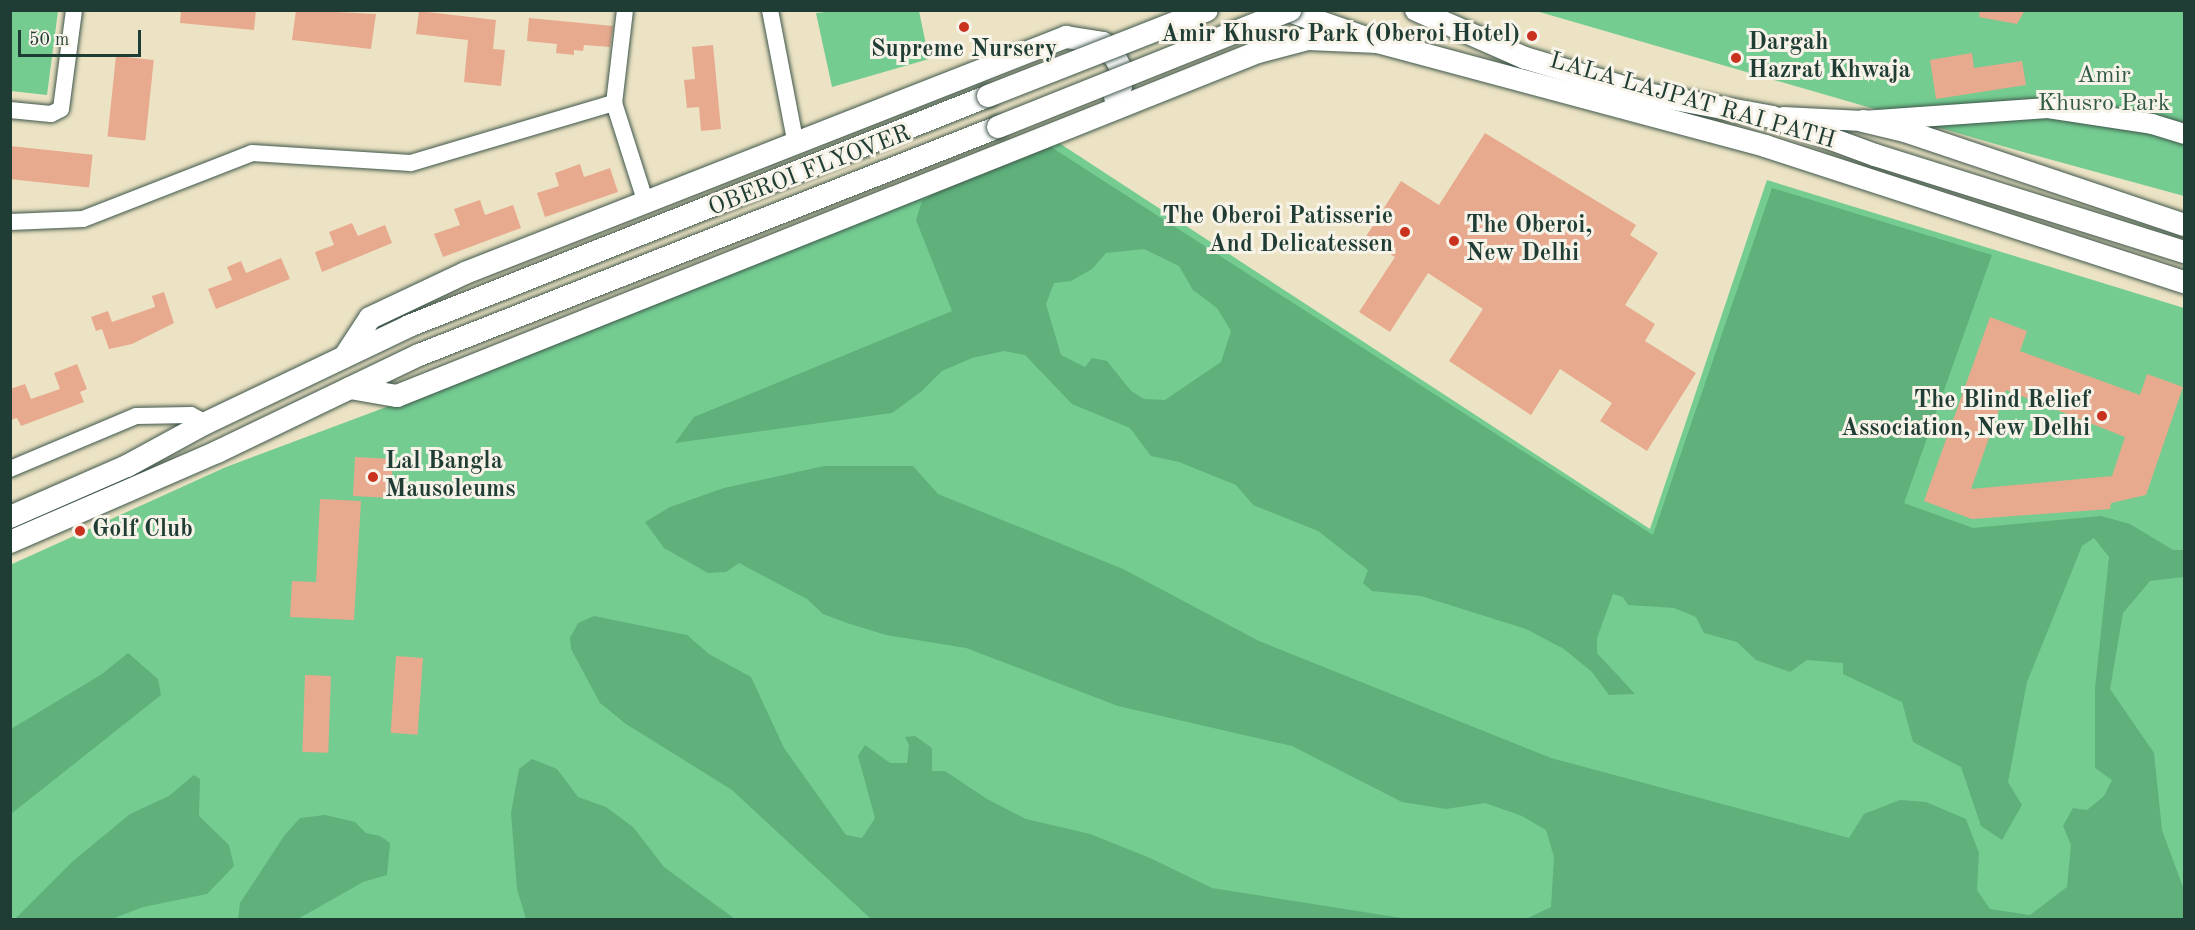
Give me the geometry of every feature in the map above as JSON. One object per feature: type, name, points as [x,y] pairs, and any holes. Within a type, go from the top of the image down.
[{"type":"main road","name":"OBEROI FLYOVER","points":[[10,518],[127,466],[206,423],[409,326],[1207,10]]},
{"type":"main road","name":"OBEROI FLYOVER","points":[[10,542],[217,452],[419,355],[1288,10]]},
{"type":"main road","name":"LALA LAJPAT RAI PATH","points":[[1288,10],[1378,42],[1765,146],[1868,183],[2184,282]]},
{"type":"main road","name":"LALA LAJPAT RAI PATH","points":[[1416,10],[1524,58],[1647,94],[1772,117],[1875,155],[2184,252]]},
{"type":"main road","points":[[344,357],[370,318],[465,273],[796,145],[1066,37],[1103,43],[1121,69],[1120,86],[1101,113]]},
{"type":"main road","points":[[350,388],[397,396],[1101,113],[1291,41],[1328,38],[1378,42]]},
{"type":"main road","points":[[1863,121],[1905,131],[2184,225]]},
{"type":"main road","points":[[1765,146],[1851,187],[2184,298]]},
{"type":"street","points":[[10,110],[51,114],[61,110],[74,10]]},
{"type":"street","points":[[625,10],[614,103],[646,203]]},
{"type":"street","points":[[770,10],[796,145]]},
{"type":"street","points":[[10,222],[83,219],[252,153],[411,163],[614,103]]},
{"type":"street","points":[[1772,117],[1863,121],[2048,108],[2152,124],[2184,134]]},
{"type":"street","points":[[10,469],[136,416],[191,415],[206,423]]},
{"type":"green space","points":[[11,10],[58,11],[47,95],[11,91]]},
{"type":"green space","points":[[845,10],[919,11],[929,59],[832,87],[816,13]]},
{"type":"green space","name":"Amir Khusro Park","points":[[1536,11],[2184,11],[2184,196],[2030,154]]},
{"type":"green space","points":[[1050,137],[1650,529],[1767,180],[2184,308],[2184,919],[11,919],[10,565],[226,467],[579,335]]},
{"type":"green space","points":[[1048,145],[1653,535],[1772,188],[1992,255],[1904,503],[1973,528],[2101,516],[2130,524],[2173,550],[2184,550],[2184,577],[2150,581],[2123,613],[2110,689],[2154,753],[2162,830],[2184,890],[2184,919],[1526,919],[1551,907],[1554,857],[1546,830],[1522,816],[1485,803],[1446,809],[1402,802],[1292,746],[1118,706],[966,648],[886,635],[847,623],[823,614],[807,599],[739,563],[726,572],[708,573],[664,548],[645,522],[670,507],[724,488],[824,466],[913,466],[938,494],[1123,569],[1259,641],[1551,758],[1849,838],[1864,814],[1900,800],[1926,802],[1966,819],[1979,853],[1977,890],[1990,909],[2030,915],[2067,887],[2071,845],[2063,826],[2073,808],[2087,810],[2104,796],[2112,780],[2095,768],[2095,688],[2109,557],[2094,538],[2082,546],[2027,682],[2008,782],[2022,805],[2002,840],[1981,826],[1961,767],[1913,742],[1902,702],[1843,674],[1843,663],[1807,660],[1790,672],[1756,660],[1737,642],[1704,633],[1696,617],[1674,608],[1628,605],[1623,597],[1613,594],[1597,638],[1597,653],[1635,694],[1609,695],[1592,672],[1564,649],[1526,629],[1421,596],[1372,591],[1363,583],[1368,570],[1318,531],[1253,505],[1236,485],[1179,462],[1151,456],[1130,428],[1072,404],[1025,355],[1004,351],[972,358],[942,371],[922,391],[892,413],[675,443],[694,417],[952,311],[916,220],[922,201],[942,189]],"holes":[[[1144,249],[1179,266],[1193,290],[1217,308],[1231,331],[1221,362],[1165,400],[1144,399],[1131,391],[1107,361],[1092,358],[1085,367],[1061,355],[1046,304],[1054,283],[1071,281],[1092,269],[1106,253]]]},
{"type":"green space","points":[[594,616],[687,635],[709,654],[751,677],[784,748],[846,835],[862,838],[875,818],[858,756],[865,745],[890,763],[907,763],[909,745],[905,737],[915,736],[932,748],[932,771],[945,771],[987,799],[1026,819],[1090,834],[1150,858],[1212,888],[1408,919],[871,919],[732,790],[626,724],[600,703],[571,649],[570,638],[578,623]]},
{"type":"green space","points":[[128,653],[158,679],[161,695],[11,814],[11,729],[102,674]]},
{"type":"green space","points":[[532,759],[557,769],[578,797],[606,807],[633,827],[664,867],[735,919],[526,919],[517,889],[511,813],[519,769]]},
{"type":"green space","points":[[194,775],[200,779],[199,816],[229,845],[234,866],[207,894],[143,907],[112,919],[15,919],[73,861],[130,814],[169,796]]},
{"type":"green space","points":[[325,815],[355,822],[366,833],[380,836],[390,843],[387,875],[363,882],[298,919],[238,919],[240,903],[284,836],[300,818]]},
{"type":"building","points":[[181,10],[256,10],[254,30],[180,23]]},
{"type":"building","points":[[296,10],[376,14],[371,49],[292,40]]},
{"type":"building","points":[[1980,10],[2025,10],[2017,24],[1979,17]]},
{"type":"building","points":[[419,11],[496,20],[493,49],[505,50],[501,86],[464,82],[468,40],[416,34]]},
{"type":"building","points":[[529,18],[613,26],[610,47],[584,45],[583,51],[574,50],[574,55],[556,53],[557,44],[527,41]]},
{"type":"building","points":[[713,45],[721,129],[701,131],[699,107],[687,108],[684,80],[695,79],[692,47]]},
{"type":"building","points":[[1972,53],[1974,68],[2022,61],[2026,85],[1936,99],[1930,60]]},
{"type":"building","points":[[116,56],[154,60],[145,141],[108,137]]},
{"type":"building","points":[[1485,133],[1636,225],[1630,235],[1658,253],[1625,305],[1655,324],[1645,341],[1696,373],[1647,451],[1600,421],[1612,403],[1560,369],[1531,415],[1449,361],[1483,309],[1428,273],[1390,332],[1359,312],[1395,257],[1365,238],[1401,181],[1439,205]]},
{"type":"building","points":[[10,146],[93,155],[89,187],[10,179]]},
{"type":"building","points":[[580,164],[584,177],[610,168],[618,192],[545,217],[537,193],[559,186],[555,173]]},
{"type":"building","points":[[480,200],[485,215],[513,205],[521,228],[443,257],[434,234],[460,225],[454,209]]},
{"type":"building","points":[[352,223],[358,236],[385,225],[392,243],[322,272],[315,252],[334,245],[329,232]]},
{"type":"building","points":[[281,258],[290,279],[216,309],[208,289],[232,280],[227,267],[241,261],[246,273]]},
{"type":"building","points":[[164,292],[174,323],[132,344],[109,349],[102,329],[96,331],[91,317],[108,311],[112,322],[155,307],[152,296]]},
{"type":"building","name":"The Blind Relief Association, New Delhi","points":[[1990,317],[2027,331],[2020,351],[2140,395],[2147,374],[2183,387],[2146,495],[2111,503],[2110,509],[1972,519],[1924,501]],"holes":[[[2006,390],[2125,437],[2112,476],[1971,489]]]},
{"type":"building","points":[[77,364],[87,389],[80,392],[84,402],[21,426],[17,418],[10,420],[10,389],[25,384],[31,399],[60,389],[54,373]]},
{"type":"building","name":"Lal Bangla Mausoleums","points":[[355,457],[393,459],[391,498],[353,496]]},
{"type":"building","points":[[320,499],[361,501],[354,620],[290,617],[292,581],[316,582]]},
{"type":"building","points":[[396,656],[423,658],[418,735],[391,733]]},
{"type":"building","points":[[305,675],[331,676],[328,753],[302,752]]},
{"type":"place","name":"Supreme Nursery","points":[[964,27]]},
{"type":"place","name":"Amir Khusro Park (Oberoi Hotel)","points":[[1532,36]]},
{"type":"place","name":"Dargah Hazrat Khwaja","points":[[1736,58]]},
{"type":"place","name":"The Oberoi Patisserie And Delicatessen","points":[[1405,232]]},
{"type":"place","name":"The Oberoi, New Delhi","points":[[1454,241]]},
{"type":"place","name":"The Blind Relief Association, New Delhi","points":[[2102,416]]},
{"type":"place","name":"Lal Bangla Mausoleums","points":[[373,477]]},
{"type":"place","name":"Golf Club","points":[[80,531]]}]
